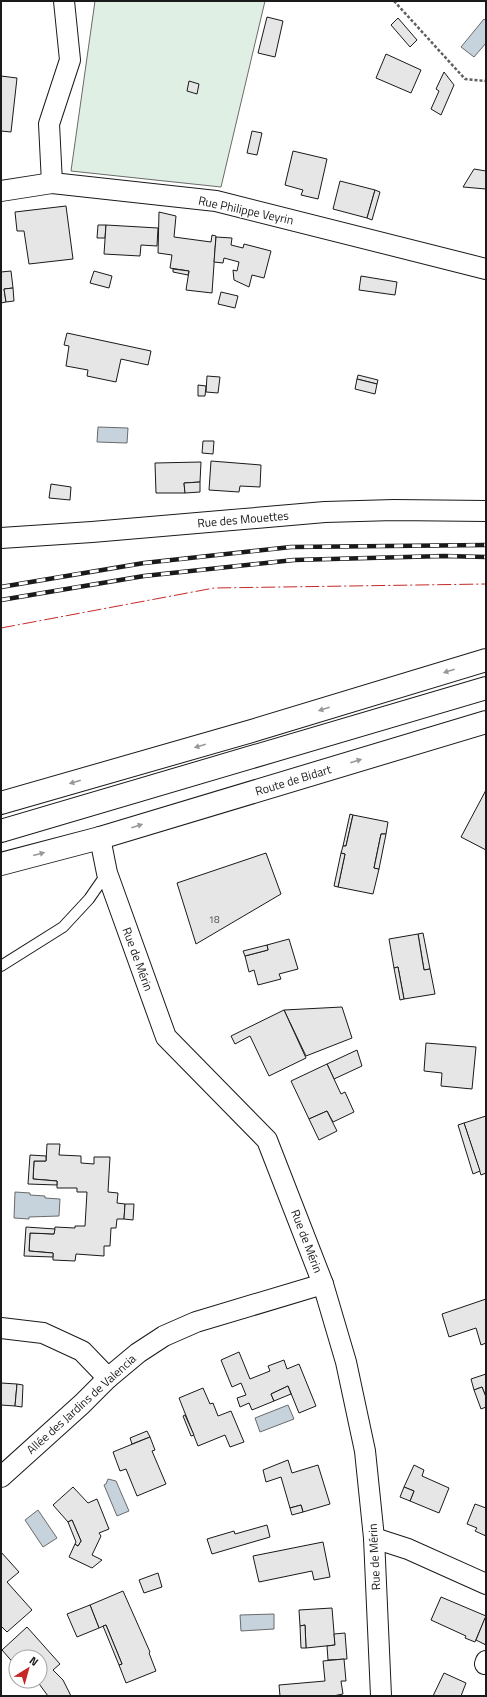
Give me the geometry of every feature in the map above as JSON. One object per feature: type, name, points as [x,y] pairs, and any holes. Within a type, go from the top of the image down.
[{"type":"main road","points":[[1,803],[262,728],[486,660]]},
{"type":"main road","points":[[1,832],[486,688]]},
{"type":"main road","name":"Route de Bidart","points":[[1,864],[100,838],[486,722]]},
{"type":"street","points":[[52,183],[49,124],[70,60],[64,1]]},
{"type":"street","name":"Rue Philippe Veyrin","points":[[1,191],[52,183],[216,201],[486,269]]},
{"type":"street","name":"Rue des Mouettes","points":[[4,533],[100,532],[325,512],[394,510],[486,511]]},
{"type":"street","name":"Rue de Mérin","points":[[100,838],[107,873],[166,1037],[267,1140],[324,1284],[346,1362],[365,1451],[374,1538],[381,1696]]},
{"type":"street","name":"Allée des Jardins de Valencia","points":[[1,1476],[82,1404],[108,1378],[138,1353],[164,1336],[196,1322],[324,1284]]},
{"type":"street","points":[[1,1328],[43,1333],[76,1348],[82,1351],[108,1378]]},
{"type":"street","points":[[374,1538],[408,1549],[486,1584]]},
{"type":"lane","points":[[1,966],[64,927],[89,899],[107,873]]},
{"type":"path","points":[[394,1],[466,79],[486,82]]},
{"type":"green space","points":[[95,1],[265,1],[221,187],[71,171]]},
{"type":"shaded area","points":[[484,19],[486,21],[486,43],[474,57],[461,47]]},
{"type":"shaded area","points":[[98,427],[128,428],[127,443],[97,442]]},
{"type":"shaded area","points":[[15,1192],[45,1196],[45,1198],[60,1199],[59,1216],[29,1217],[29,1219],[14,1218]]},
{"type":"shaded area","points":[[288,1405],[294,1419],[260,1432],[255,1418]]},
{"type":"shaded area","points":[[108,1479],[116,1481],[129,1511],[117,1516],[104,1485]]},
{"type":"shaded area","points":[[38,1510],[57,1538],[43,1547],[25,1520]]},
{"type":"shaded area","points":[[274,1614],[274,1629],[241,1631],[240,1615]]},
{"type":"building","points":[[267,17],[283,21],[275,57],[258,53]]},
{"type":"building","points":[[398,18],[417,40],[410,47],[391,25]]},
{"type":"building","points":[[386,54],[421,70],[411,93],[376,78]]},
{"type":"building","points":[[444,72],[454,85],[441,115],[431,109],[439,91],[436,89]]},
{"type":"building","points":[[1,76],[17,78],[11,132],[1,131]]},
{"type":"building","points":[[189,81],[199,84],[197,94],[187,91]]},
{"type":"building","points":[[252,131],[262,133],[257,155],[247,153]]},
{"type":"building","points":[[293,151],[327,159],[318,199],[301,195],[303,190],[285,185]]},
{"type":"building","points":[[474,169],[486,171],[486,189],[463,187]]},
{"type":"building","points":[[340,181],[375,190],[367,218],[333,209]]},
{"type":"building","points":[[375,190],[380,192],[372,220],[367,218]]},
{"type":"building","points":[[66,206],[73,259],[29,264],[24,231],[17,231],[15,212]]},
{"type":"building","points":[[159,212],[176,216],[174,237],[211,242],[212,235],[216,236],[212,293],[186,290],[189,271],[170,268],[172,255],[158,253]]},
{"type":"building","points":[[98,225],[106,225],[105,238],[97,238]]},
{"type":"building","points":[[106,225],[158,228],[157,246],[141,245],[140,256],[104,254]]},
{"type":"building","points":[[216,237],[232,238],[231,245],[243,248],[244,244],[271,251],[264,278],[252,275],[249,287],[234,280],[233,270],[237,271],[239,262],[224,258],[223,263],[214,262]]},
{"type":"building","points":[[173,269],[189,271],[188,275],[173,272]]},
{"type":"building","points":[[11,271],[13,288],[4,289],[6,302],[1,303],[1,272]]},
{"type":"building","points":[[94,271],[112,276],[109,288],[90,283]]},
{"type":"building","points":[[361,276],[397,282],[395,295],[359,290]]},
{"type":"building","points":[[13,288],[14,301],[6,302],[4,289]]},
{"type":"building","points":[[221,292],[238,296],[235,308],[218,304]]},
{"type":"building","points":[[67,333],[151,351],[148,365],[121,359],[116,382],[87,376],[88,370],[66,366],[69,346],[64,345]]},
{"type":"building","points":[[358,375],[378,380],[377,384],[357,379]]},
{"type":"building","points":[[207,376],[220,377],[218,393],[206,392]]},
{"type":"building","points":[[357,379],[377,384],[375,394],[355,389]]},
{"type":"building","points":[[198,385],[206,386],[205,396],[198,396]]},
{"type":"building","points":[[203,441],[214,441],[213,454],[202,453]]},
{"type":"building","points":[[211,461],[261,465],[260,487],[240,486],[239,492],[209,490]]},
{"type":"building","points":[[201,462],[200,482],[184,483],[185,493],[156,493],[155,463]]},
{"type":"building","points":[[200,482],[200,492],[185,493],[184,483]]},
{"type":"building","points":[[51,484],[71,487],[70,500],[49,498]]},
{"type":"building","points":[[486,790],[486,850],[461,837]]},
{"type":"building","points":[[350,814],[353,815],[346,846],[343,846]]},
{"type":"building","points":[[353,815],[388,822],[386,834],[381,834],[374,868],[379,869],[373,894],[338,887],[345,854],[341,853],[343,846],[346,846]]},
{"type":"building","points":[[381,834],[386,834],[379,869],[374,868]]},
{"type":"building","points":[[266,853],[281,894],[196,944],[177,883]]},
{"type":"building","points":[[341,853],[345,854],[338,887],[334,886]]},
{"type":"building","points":[[423,933],[430,969],[424,970],[418,934]]},
{"type":"building","points":[[418,934],[424,970],[430,969],[435,994],[404,999],[398,967],[394,968],[389,939]]},
{"type":"building","points":[[289,939],[298,969],[279,974],[281,979],[258,985],[254,970],[249,972],[245,956],[268,950],[267,945]]},
{"type":"building","points":[[267,945],[268,950],[245,956],[243,951]]},
{"type":"building","points":[[398,967],[404,999],[400,1000],[394,968]]},
{"type":"building","points":[[342,1007],[352,1038],[306,1056],[284,1010]]},
{"type":"building","points":[[284,1010],[306,1058],[269,1076],[250,1036],[235,1044],[231,1036]]},
{"type":"building","points":[[426,1043],[476,1047],[472,1089],[441,1086],[442,1073],[424,1071]]},
{"type":"building","points":[[357,1050],[362,1066],[334,1079],[327,1064]]},
{"type":"building","points":[[327,1064],[341,1094],[345,1092],[354,1112],[333,1122],[327,1111],[309,1119],[291,1081]]},
{"type":"building","points":[[327,1111],[337,1131],[319,1140],[309,1119]]},
{"type":"building","points":[[486,1116],[486,1173],[481,1175],[464,1123]]},
{"type":"building","points":[[464,1123],[480,1171],[473,1174],[458,1125]]},
{"type":"building","points":[[47,1144],[60,1144],[59,1155],[81,1156],[81,1163],[94,1164],[94,1157],[110,1157],[108,1192],[118,1193],[117,1203],[125,1204],[124,1219],[117,1219],[116,1228],[111,1228],[110,1246],[104,1246],[104,1256],[76,1254],[75,1261],[53,1260],[53,1253],[29,1251],[30,1233],[54,1234],[55,1227],[75,1228],[75,1226],[85,1226],[87,1192],[77,1192],[77,1188],[57,1188],[57,1181],[33,1179],[34,1161],[46,1161]]},
{"type":"building","points":[[30,1155],[46,1156],[46,1161],[34,1161],[33,1179],[57,1181],[57,1185],[28,1184]]},
{"type":"building","points":[[125,1204],[134,1204],[133,1220],[124,1219]]},
{"type":"building","points":[[26,1227],[55,1229],[54,1234],[30,1233],[29,1251],[53,1253],[53,1257],[24,1256]]},
{"type":"building","points":[[486,1299],[486,1343],[481,1345],[476,1328],[449,1337],[442,1314]]},
{"type":"building","points":[[239,1352],[250,1379],[270,1371],[268,1366],[284,1360],[287,1369],[299,1364],[316,1406],[299,1413],[288,1386],[271,1394],[274,1401],[252,1410],[249,1403],[240,1407],[237,1398],[246,1395],[241,1383],[232,1387],[221,1360]]},
{"type":"building","points":[[486,1374],[486,1397],[482,1387],[474,1390],[471,1379]]},
{"type":"building","points":[[1,1383],[17,1384],[15,1406],[1,1405]]},
{"type":"building","points":[[17,1384],[23,1385],[22,1407],[15,1406]]},
{"type":"building","points":[[288,1386],[291,1394],[274,1401],[271,1394]]},
{"type":"building","points":[[482,1387],[486,1397],[486,1407],[481,1409],[474,1390]]},
{"type":"building","points":[[203,1388],[210,1404],[213,1403],[218,1416],[231,1411],[244,1442],[230,1447],[225,1435],[198,1446],[179,1398]]},
{"type":"building","points":[[185,1415],[194,1435],[191,1436],[183,1416]]},
{"type":"building","points":[[147,1431],[150,1437],[132,1444],[130,1438]]},
{"type":"building","points":[[150,1437],[155,1450],[152,1451],[166,1484],[137,1496],[126,1469],[120,1471],[113,1452]]},
{"type":"building","points":[[288,1460],[292,1473],[318,1465],[330,1504],[303,1512],[301,1505],[290,1508],[281,1477],[266,1482],[263,1470]]},
{"type":"building","points":[[414,1465],[424,1470],[422,1476],[449,1488],[439,1513],[410,1501],[414,1491],[404,1487]]},
{"type":"building","points":[[73,1487],[88,1503],[97,1499],[109,1529],[99,1533],[101,1536],[92,1555],[102,1560],[92,1568],[69,1557],[75,1544],[78,1546],[81,1541],[72,1520],[68,1522],[53,1505]]},
{"type":"building","points":[[404,1487],[414,1491],[410,1501],[400,1497]]},
{"type":"building","points":[[475,1504],[486,1508],[486,1536],[475,1531],[477,1528],[467,1524]]},
{"type":"building","points":[[301,1505],[303,1512],[292,1515],[290,1508]]},
{"type":"building","points":[[72,1520],[81,1541],[78,1546],[75,1544],[76,1542],[68,1522]]},
{"type":"building","points":[[267,1525],[270,1537],[212,1554],[207,1539],[234,1531],[235,1534]]},
{"type":"building","points":[[323,1542],[330,1577],[314,1580],[312,1571],[259,1582],[253,1556]]},
{"type":"building","points":[[1,1552],[19,1572],[7,1582],[32,1610],[7,1632],[1,1626]]},
{"type":"building","points":[[158,1573],[162,1587],[144,1593],[139,1580]]},
{"type":"building","points":[[123,1591],[150,1652],[149,1653],[156,1671],[126,1683],[119,1665],[122,1664],[106,1625],[99,1628],[90,1605]]},
{"type":"building","points":[[441,1597],[486,1616],[475,1642],[465,1638],[466,1636],[431,1620]]},
{"type":"building","points":[[90,1605],[99,1628],[77,1637],[67,1614]]},
{"type":"building","points":[[332,1608],[335,1645],[306,1648],[305,1625],[300,1626],[299,1610]]},
{"type":"building","points":[[485,1618],[486,1619],[486,1645],[476,1640]]},
{"type":"building","points":[[106,1625],[122,1664],[119,1665],[103,1626]]},
{"type":"building","points":[[305,1625],[306,1648],[301,1648],[300,1626]]},
{"type":"building","points":[[27,1627],[47,1649],[8,1649],[8,1657],[2,1650]]},
{"type":"building","points":[[345,1633],[347,1659],[328,1660],[327,1646],[335,1645],[334,1634]]},
{"type":"building","points":[[48,1651],[60,1664],[53,1670],[63,1680],[71,1696],[48,1696],[43,1689],[48,1689]]},
{"type":"building","points":[[344,1659],[346,1681],[341,1681],[343,1694],[333,1696],[280,1696],[279,1685],[325,1681],[323,1661]]},
{"type":"building","points":[[444,1673],[466,1683],[461,1696],[433,1696]]},
{"type":"railway","points":[[1,587],[144,563],[291,547],[486,545]]},
{"type":"railway","points":[[1,600],[144,576],[294,560],[444,556],[486,557]]},
{"type":"power","points":[[1,628],[214,588],[486,584]]}]
